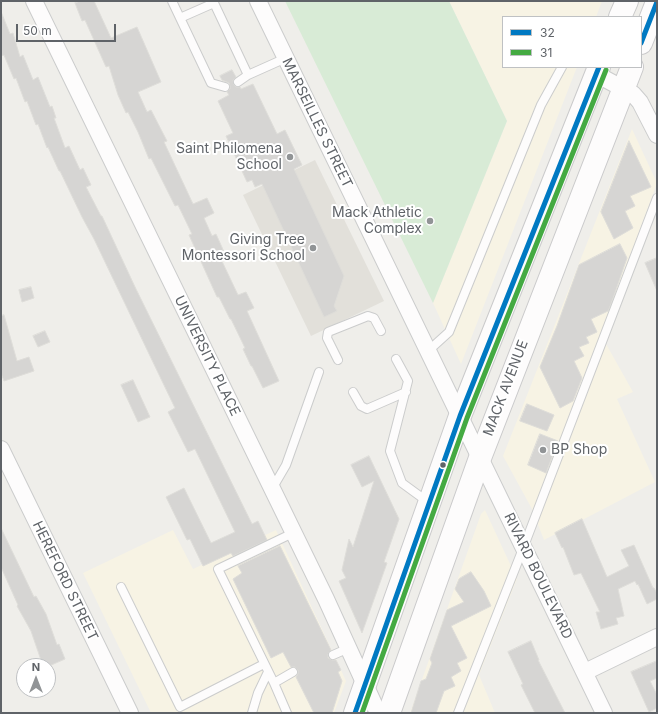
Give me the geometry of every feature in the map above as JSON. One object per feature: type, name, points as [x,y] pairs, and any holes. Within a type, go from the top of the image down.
[{"type":"main road","points":[[620,16],[626,1]]},
{"type":"main road","points":[[642,40],[657,2]]},
{"type":"main road","name":"MACK AVENUE","points":[[390,713],[475,448],[632,68]]},
{"type":"main road","points":[[355,713],[460,416],[598,70]]},
{"type":"street","name":"UNIVERSITY PLACE","points":[[34,1],[293,532],[366,684],[378,713]]},
{"type":"street","name":"MARSEILLES STREET","points":[[258,1],[475,448]]},
{"type":"street","points":[[598,70],[633,94],[640,102],[657,135]]},
{"type":"street","name":"RIVARD BOULEVARD","points":[[475,448],[604,713]]},
{"type":"street","name":"HEREFORD STREET","points":[[1,449],[130,713]]},
{"type":"street","points":[[585,672],[657,637]]},
{"type":"lane","points":[[172,1],[211,83],[225,87]]},
{"type":"lane","points":[[180,18],[215,2],[248,75]]},
{"type":"lane","points":[[238,82],[248,75],[286,58]]},
{"type":"lane","points":[[428,351],[449,332],[542,105],[561,68]]},
{"type":"lane","points":[[458,713],[524,546],[657,198]]},
{"type":"lane","points":[[338,360],[327,338],[328,332],[368,316],[374,318],[381,331]]},
{"type":"lane","points":[[396,359],[408,380],[390,451],[402,483],[429,502]]},
{"type":"lane","points":[[272,489],[286,465],[319,372]]},
{"type":"lane","points":[[353,392],[361,406],[368,409],[406,392]]},
{"type":"lane","points":[[287,713],[274,683],[218,569],[293,532]]},
{"type":"lane","points":[[121,587],[180,707],[266,668]]},
{"type":"lane","points":[[333,655],[349,648]]},
{"type":"lane","points":[[252,713],[266,668]]},
{"type":"lane","points":[[274,683],[293,672]]},
{"type":"shaded area","points":[[449,1],[602,1],[596,16],[502,16],[502,68],[577,68],[461,364],[433,303],[507,121]]},
{"type":"shaded area","points":[[632,129],[657,183],[601,335],[633,392],[617,399],[655,482],[544,540],[532,509],[503,456]]},
{"type":"shaded area","name":"Giving Tree Montessori School","points":[[315,160],[384,301],[311,336],[243,195]]},
{"type":"shaded area","points":[[485,510],[517,579],[479,675],[495,713],[410,713],[481,514]]},
{"type":"shaded area","points":[[173,530],[193,569],[276,530],[346,681],[334,713],[151,713],[83,573]]},
{"type":"green space","name":"Mack Athletic Complex","points":[[285,1],[449,1],[507,121],[433,303]]},
{"type":"building","points":[[81,1],[94,1],[111,38],[137,27],[161,82],[138,92],[147,112],[151,110],[167,141],[164,142],[193,204],[207,198],[214,213],[204,218],[212,236],[216,234],[225,254],[220,257],[238,295],[246,292],[254,308],[247,311],[279,381],[263,388],[251,366],[243,349],[245,348],[231,319],[219,297],[217,297],[189,235],[192,234],[178,205],[175,206],[151,158],[149,159],[138,132],[128,112],[126,113],[118,95],[109,66],[106,67],[85,20],[82,21],[75,3]]},
{"type":"building","points":[[2,14],[10,34],[13,33],[20,57],[23,55],[33,80],[38,77],[50,107],[52,106],[56,118],[54,118],[65,148],[69,146],[80,170],[83,168],[91,185],[86,187],[102,216],[135,287],[252,524],[258,521],[267,540],[233,556],[231,553],[203,566],[190,539],[187,540],[166,497],[184,488],[211,543],[235,532],[195,449],[188,452],[168,412],[175,408],[94,239],[48,147],[47,148],[27,101],[25,102],[16,78],[14,79],[4,55],[1,56]]},
{"type":"building","points":[[232,70],[236,77],[233,80],[236,87],[240,87],[241,89],[253,84],[277,134],[285,130],[302,165],[294,169],[344,276],[334,306],[337,311],[324,317],[262,184],[255,187],[252,180],[247,182],[226,136],[233,133],[218,101],[229,95],[227,92],[230,89],[230,86],[229,83],[222,80],[220,76]]},
{"type":"building","points":[[629,141],[651,187],[630,196],[635,206],[625,211],[633,228],[614,239],[601,212]]},
{"type":"building","points":[[620,244],[627,258],[611,304],[608,311],[591,319],[597,332],[586,337],[589,343],[579,347],[584,356],[574,361],[582,378],[573,401],[560,408],[540,367],[557,326],[579,265]]},
{"type":"building","points":[[657,258],[657,291],[645,263]]},
{"type":"building","points":[[31,287],[34,298],[22,302],[19,290]]},
{"type":"building","points":[[4,315],[17,361],[29,357],[34,371],[4,381],[1,373],[1,316]]},
{"type":"building","points":[[45,331],[50,342],[38,347],[33,336]]},
{"type":"building","points":[[133,380],[150,417],[138,422],[121,385]]},
{"type":"building","points":[[527,404],[554,415],[547,431],[520,421]]},
{"type":"building","points":[[540,434],[558,441],[546,473],[528,465]]},
{"type":"building","points":[[369,456],[399,519],[384,562],[387,563],[362,633],[339,581],[346,578],[342,570],[349,539],[353,547],[374,481],[362,487],[351,465]]},
{"type":"building","points":[[582,519],[607,577],[629,566],[621,550],[634,545],[653,588],[657,593],[657,599],[647,604],[638,584],[637,585],[635,581],[618,589],[624,616],[616,618],[618,624],[601,629],[596,612],[600,612],[581,573],[574,575],[563,547],[562,548],[555,533]]},
{"type":"building","points":[[1,528],[34,597],[36,596],[46,614],[57,645],[59,644],[65,659],[56,663],[56,658],[40,658],[31,631],[17,606],[18,605],[1,567]]},
{"type":"building","points":[[280,546],[331,650],[328,654],[328,658],[336,660],[341,670],[338,672],[342,681],[332,713],[314,713],[296,677],[298,670],[295,667],[291,667],[283,652],[271,658],[233,579],[242,573],[238,566]]},
{"type":"building","points":[[471,572],[484,591],[491,606],[451,626],[467,658],[457,663],[461,671],[451,677],[455,686],[444,691],[436,713],[411,713],[421,681],[426,679],[432,663],[430,659],[447,610],[464,602],[455,589],[459,579]]},
{"type":"building","points":[[531,641],[538,660],[565,713],[535,713],[521,685],[523,684],[508,652]]},
{"type":"building","points":[[657,661],[657,678],[650,681],[657,695],[657,708],[649,712],[631,672]]},
{"type":"transit line","name":"32","points":[[642,40],[657,2]]},
{"type":"transit line","name":"32","points":[[355,713],[460,416],[599,68]]},
{"type":"transit line","name":"31","points":[[362,713],[467,418],[606,70]]},
{"type":"place","name":"Saint Philomena School","points":[[290,157]]},
{"type":"place","name":"Mack Athletic Complex","points":[[430,221]]},
{"type":"place","name":"Giving Tree Montessori School","points":[[313,248]]},
{"type":"place","name":"BP Shop","points":[[543,450]]}]
